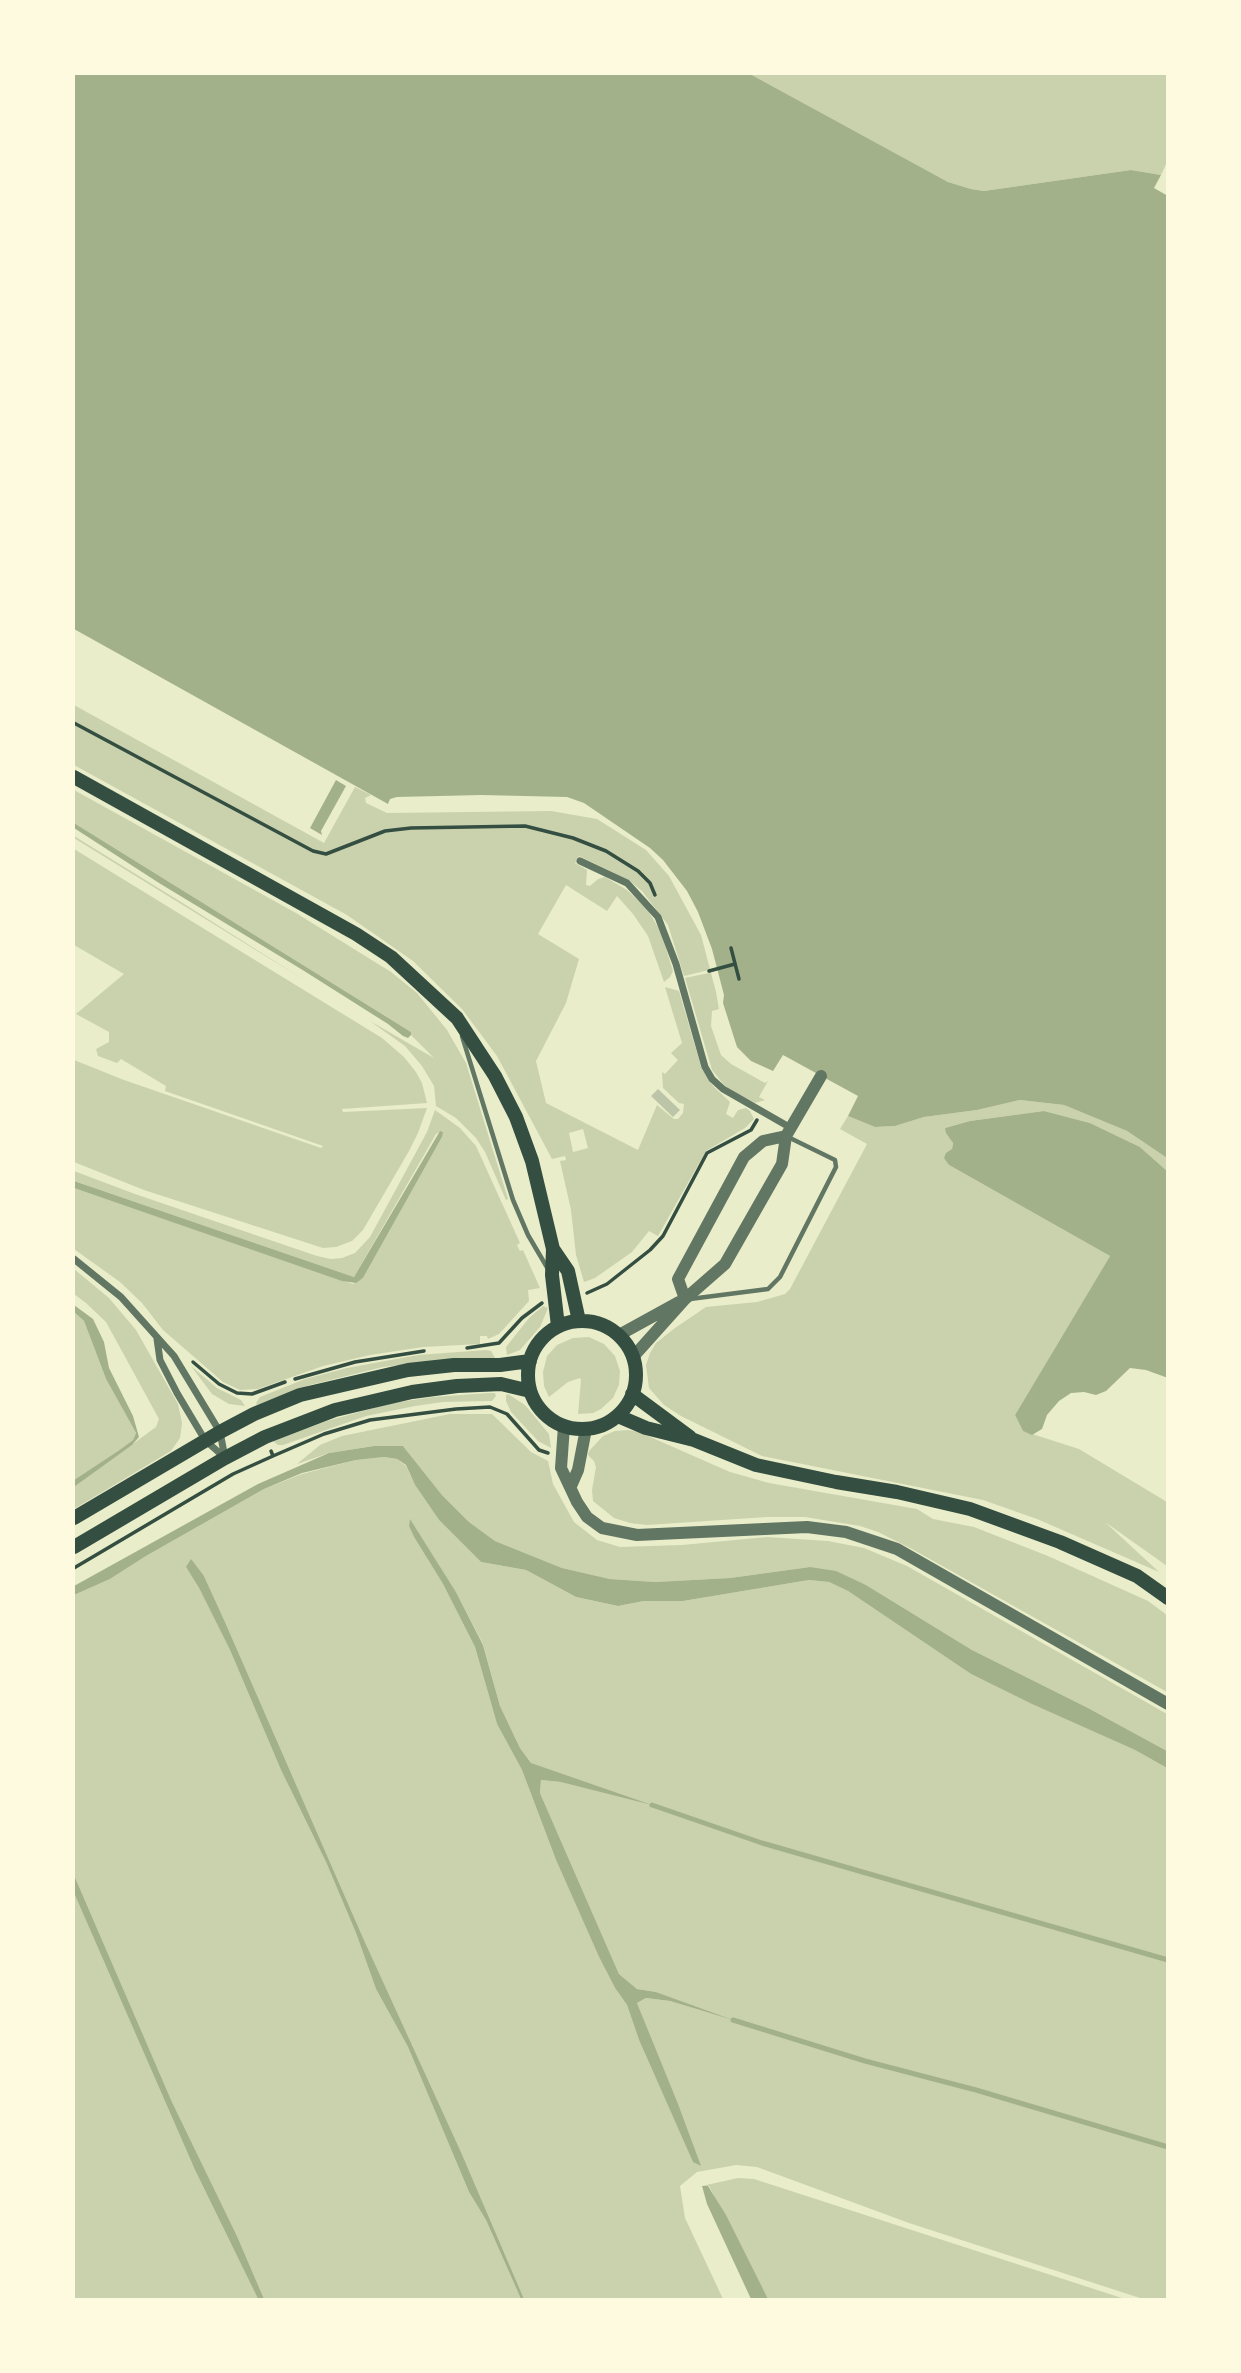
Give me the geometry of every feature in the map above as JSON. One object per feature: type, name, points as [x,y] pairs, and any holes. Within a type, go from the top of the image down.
[{"type":"main road","points":[[74,777],[356,934],[391,957],[457,1018],[495,1076],[516,1117],[532,1161],[553,1249],[552,1275],[558,1326]]},
{"type":"main road","points":[[553,1249],[568,1271],[579,1321]]},
{"type":"main road","points":[[579,1321],[596,1323],[619,1335],[633,1357],[636,1374],[632,1394],[618,1416],[605,1424],[586,1429],[564,1426],[540,1409],[530,1391],[528,1376],[535,1348],[544,1336],[558,1326],[579,1321]]},
{"type":"main road","points":[[74,1518],[205,1440],[254,1414],[300,1395],[408,1370],[530,1361]]},
{"type":"main road","points":[[74,1547],[225,1458],[265,1437],[334,1410],[412,1392],[457,1386],[501,1384],[530,1391]]},
{"type":"main road","points":[[632,1394],[694,1440]]},
{"type":"main road","points":[[618,1416],[694,1440],[756,1465],[970,1509],[1060,1542],[1137,1576],[1167,1598]]},
{"type":"street","points":[[580,861],[627,883],[658,916],[676,964],[705,1066],[712,1079],[723,1090],[762,1112],[789,1132]]},
{"type":"street","points":[[633,1357],[685,1299],[725,1265],[782,1164],[789,1132],[821,1076]]},
{"type":"street","points":[[685,1299],[678,1279],[744,1157],[763,1141],[789,1132]]},
{"type":"street","points":[[74,1259],[121,1297],[174,1356],[220,1432],[225,1458]]},
{"type":"street","points":[[619,1335],[685,1299]]},
{"type":"street","points":[[156,1338],[160,1360],[205,1440],[225,1458]]},
{"type":"street","points":[[564,1426],[561,1468],[587,1517],[602,1528],[637,1535],[807,1527],[846,1532],[897,1549],[1167,1704]]},
{"type":"street","points":[[571,1486],[578,1470],[586,1429]]},
{"type":"lane","points":[[457,1018],[513,1200],[528,1235],[552,1275]]},
{"type":"lane","points":[[685,1299],[768,1289],[780,1277],[836,1167],[835,1160],[789,1132]]},
{"type":"path","points":[[74,723],[313,851],[326,854],[385,831],[411,828],[525,826],[573,838],[606,851],[638,871],[650,883],[656,898],[658,916]]},
{"type":"path","points":[[731,948],[739,979]]},
{"type":"path","points":[[709,971],[735,964]]},
{"type":"path","points":[[574,1297],[607,1284],[650,1250],[663,1236],[707,1153],[751,1130],[762,1112]]},
{"type":"path","points":[[499,1343],[540,1303],[556,1299]]},
{"type":"path","points":[[191,1359],[219,1384],[231,1391],[246,1394],[254,1414]]},
{"type":"path","points":[[74,1568],[233,1474],[324,1434],[370,1420],[490,1407],[500,1409],[513,1420],[539,1450],[562,1454]]},
{"type":"path","points":[[265,1437],[273,1456]]},
{"type":"shaded area","points":[[74,74],[750,74],[948,182],[971,189],[984,191],[1131,170],[1161,175],[1154,188],[1168,196],[1167,1158],[1127,1131],[1064,1105],[1020,1100],[977,1110],[924,1117],[895,1126],[875,1127],[848,1116],[858,1096],[783,1055],[773,1071],[751,1061],[737,1047],[723,1003],[724,995],[712,949],[687,891],[650,848],[584,803],[567,797],[481,795],[397,797],[390,799],[388,804],[74,629]]},
{"type":"shaded area","points":[[750,74],[1167,74],[1167,162],[1161,175],[1131,170],[984,191],[971,189],[948,182]]},
{"type":"shaded area","points":[[74,705],[324,843],[355,787],[371,795],[365,798],[366,803],[387,813],[551,811],[597,819],[646,850],[669,876],[701,935],[719,1009],[712,1011],[711,1026],[721,1055],[731,1064],[765,1083],[768,1081],[759,1097],[765,1100],[755,1103],[739,1095],[724,1085],[712,1070],[685,978],[709,973],[709,970],[684,976],[668,925],[642,891],[627,879],[579,856],[575,863],[587,870],[586,885],[590,886],[605,877],[627,890],[647,909],[661,932],[673,971],[664,982],[648,936],[617,896],[607,911],[566,885],[538,934],[579,959],[566,1003],[536,1061],[546,1103],[638,1150],[657,1105],[674,1119],[678,1119],[683,1113],[684,1104],[679,1103],[663,1088],[662,1072],[665,1074],[678,1060],[671,1053],[682,1043],[665,987],[679,991],[702,1070],[714,1087],[730,1102],[726,1114],[733,1118],[738,1110],[746,1108],[754,1119],[745,1128],[706,1151],[658,1236],[649,1231],[632,1252],[595,1278],[584,1282],[576,1255],[571,1210],[560,1161],[566,1160],[565,1156],[552,1159],[497,1056],[462,1009],[413,961],[347,915],[74,765]],"holes":[[[583,1129],[588,1148],[573,1152],[569,1133]]]},
{"type":"shaded area","points":[[336,780],[346,786],[321,831],[322,835],[310,828]]},
{"type":"shaded area","points":[[74,790],[296,913],[391,972],[417,993],[447,1030],[466,1063],[508,1199],[506,1200],[476,1138],[456,1118],[436,1106],[434,1086],[422,1066],[405,1046],[370,1021],[434,1058],[411,1032],[74,823]]},
{"type":"shaded area","points":[[74,823],[411,1032],[411,1035],[408,1038],[403,1036],[301,969],[159,883],[74,828]]},
{"type":"shaded area","points":[[74,838],[181,902],[306,981]]},
{"type":"shaded area","points":[[74,849],[382,1038],[404,1057],[416,1072],[427,1103],[342,1109],[343,1112],[427,1108],[409,1151],[363,1230],[352,1241],[323,1248],[144,1190],[74,1162],[74,1060],[124,1080],[321,1148],[323,1146],[165,1091],[166,1086],[121,1059],[117,1063],[98,1056],[96,1049],[109,1042],[109,1032],[76,1014],[124,974],[74,945]]},
{"type":"shaded area","points":[[1020,1100],[1064,1105],[1127,1131],[1167,1158],[1167,1171],[1140,1147],[1090,1123],[1044,1111],[970,1121],[945,1128],[953,1143],[949,1165],[1110,1256],[1015,1415],[1023,1431],[1079,1449],[1167,1502],[1167,1566],[1105,1522],[1159,1572],[1037,1519],[983,1500],[762,1456],[681,1416],[664,1405],[649,1388],[646,1365],[650,1353],[656,1343],[675,1328],[706,1307],[757,1302],[785,1294],[790,1289],[867,1144],[840,1129],[848,1116],[875,1127],[895,1126],[924,1117],[977,1110]]},
{"type":"shaded area","points":[[435,1110],[460,1128],[476,1146],[520,1243],[517,1245],[520,1251],[523,1250],[540,1288],[528,1290],[529,1301],[499,1334],[488,1339],[487,1336],[480,1336],[480,1344],[423,1347],[370,1355],[323,1366],[258,1389],[240,1390],[223,1382],[163,1330],[142,1303],[120,1282],[74,1249],[74,1188],[353,1284],[363,1278],[442,1137],[442,1131],[436,1134],[354,1277],[74,1181],[74,1171],[317,1256],[342,1258],[355,1253],[370,1237],[427,1132]]},
{"type":"shaded area","points":[[1044,1111],[1090,1123],[1140,1147],[1167,1171],[1168,1378],[1146,1370],[1130,1368],[1106,1391],[1096,1395],[1071,1393],[1059,1401],[1047,1415],[1042,1429],[1032,1435],[1023,1431],[1015,1415],[1110,1256],[949,1165],[944,1158],[952,1149],[953,1143],[945,1128],[970,1121]]},
{"type":"shaded area","points":[[440,1131],[443,1132],[442,1137],[363,1278],[356,1283],[342,1281],[74,1188],[74,1181],[354,1277]]},
{"type":"shaded area","points":[[74,1269],[109,1298],[136,1330],[178,1404],[182,1423],[180,1438],[171,1451],[74,1509],[74,1487],[156,1427],[159,1419],[106,1322],[74,1294]]},
{"type":"shaded area","points":[[74,1305],[93,1319],[104,1342],[109,1368],[133,1416],[139,1437],[74,1487],[74,1480],[133,1440],[136,1433],[106,1379],[84,1321],[74,1312]]},
{"type":"shaded area","points":[[543,1306],[548,1308],[540,1327],[520,1350],[507,1355],[506,1347],[529,1318]]},
{"type":"shaded area","points":[[74,1312],[84,1321],[106,1379],[136,1433],[133,1440],[74,1480]]},
{"type":"shaded area","points":[[589,1337],[604,1344],[615,1356],[620,1371],[619,1385],[613,1398],[601,1409],[593,1413],[578,1414],[580,1378],[568,1382],[549,1397],[544,1386],[543,1372],[547,1356],[557,1345],[573,1338]]},
{"type":"shaded area","points":[[491,1351],[495,1358],[443,1360],[383,1367],[310,1385],[257,1405],[256,1403],[260,1397],[305,1379],[347,1368],[418,1355]]},
{"type":"shaded area","points":[[191,1366],[217,1388],[241,1400],[245,1406],[229,1404],[212,1394]]},
{"type":"shaded area","points":[[495,1393],[492,1401],[443,1402],[415,1406],[366,1416],[283,1445],[273,1441],[327,1421],[392,1403]]},
{"type":"shaded area","points":[[508,1394],[525,1405],[549,1434],[551,1448],[538,1441],[511,1412],[506,1401]]},
{"type":"shaded area","points":[[450,1414],[492,1414],[531,1452],[548,1461],[553,1484],[574,1522],[597,1540],[620,1547],[682,1545],[767,1537],[828,1541],[864,1548],[907,1566],[1167,1714],[1167,1751],[972,1650],[866,1585],[810,1567],[730,1578],[655,1582],[610,1579],[562,1568],[495,1541],[469,1522],[442,1495],[403,1446],[374,1446],[329,1453],[297,1464],[320,1445],[342,1436]]},
{"type":"shaded area","points":[[628,1430],[639,1432],[730,1472],[769,1483],[917,1509],[933,1519],[974,1527],[1048,1556],[1148,1601],[1167,1615],[1167,1692],[912,1549],[860,1526],[805,1517],[647,1525],[614,1518],[593,1501],[596,1467],[588,1455],[603,1436]]},
{"type":"shaded area","points":[[374,1446],[403,1446],[442,1495],[469,1522],[495,1541],[562,1568],[610,1579],[655,1582],[730,1578],[810,1567],[836,1571],[866,1585],[972,1650],[1167,1751],[1167,1768],[1135,1750],[971,1674],[848,1591],[829,1582],[809,1580],[683,1601],[644,1601],[618,1606],[576,1597],[526,1570],[481,1562],[439,1520],[415,1485],[406,1465],[397,1459],[384,1457],[356,1460],[302,1473],[264,1489],[110,1579],[74,1595],[74,1586],[258,1484],[329,1453]]},
{"type":"shaded area","points":[[384,1457],[397,1459],[406,1466],[415,1485],[439,1520],[481,1562],[526,1570],[576,1597],[618,1606],[644,1601],[683,1601],[809,1580],[829,1582],[848,1591],[971,1674],[1135,1750],[1167,1768],[1167,2299],[1143,2299],[909,2223],[757,2167],[736,2165],[697,2172],[680,2186],[685,2218],[723,2299],[524,2299],[204,1576],[186,1567],[230,1650],[281,1770],[326,1862],[376,1989],[408,2047],[469,2192],[486,2220],[521,2299],[264,2299],[237,2236],[172,2102],[74,1875],[74,1595],[110,1579],[264,1489],[302,1474],[356,1460]],"holes":[[[410,1520],[456,1592],[483,1644],[500,1706],[520,1748],[531,1763],[561,1782],[541,1780],[540,1793],[619,1974],[637,1989],[656,1992],[717,2015],[670,2001],[646,1998],[637,2003],[700,2165],[693,2161],[639,2040],[627,2005],[599,1957],[556,1860],[522,1770],[497,1724],[475,1647],[443,1584],[414,1537],[409,1526]]]},
{"type":"shaded area","points":[[410,1519],[456,1592],[483,1645],[500,1706],[520,1748],[531,1763],[652,1805],[561,1782],[541,1780],[540,1793],[619,1974],[637,1989],[656,1992],[733,2020],[670,2001],[646,1998],[637,2003],[701,2166],[693,2162],[639,2040],[627,2005],[599,1957],[556,1860],[522,1770],[497,1724],[475,1647],[443,1584],[414,1537],[409,1526]]},
{"type":"shaded area","points":[[191,1559],[204,1576],[225,1622],[524,2299],[521,2299],[486,2220],[469,2192],[408,2047],[376,1989],[326,1862],[281,1770],[230,1650],[186,1567]]},
{"type":"shaded area","points":[[74,1875],[172,2102],[237,2236],[264,2299],[258,2299],[195,2170],[74,1893]]},
{"type":"shaded area","points":[[74,1893],[195,2170],[258,2299],[74,2299]]},
{"type":"shaded area","points":[[738,2178],[754,2179],[1125,2299],[768,2299],[709,2186],[702,2186]]},
{"type":"shaded area","points":[[702,2186],[708,2186],[726,2215],[768,2299],[751,2299],[707,2204]]},
{"type":"building","points":[[658,1089],[680,1110],[673,1117],[651,1096]]},
{"type":"waterway","points":[[652,1805],[762,1843],[1168,1960]]},
{"type":"waterway","points":[[733,2020],[865,2061],[976,2090],[1168,2147]]}]
